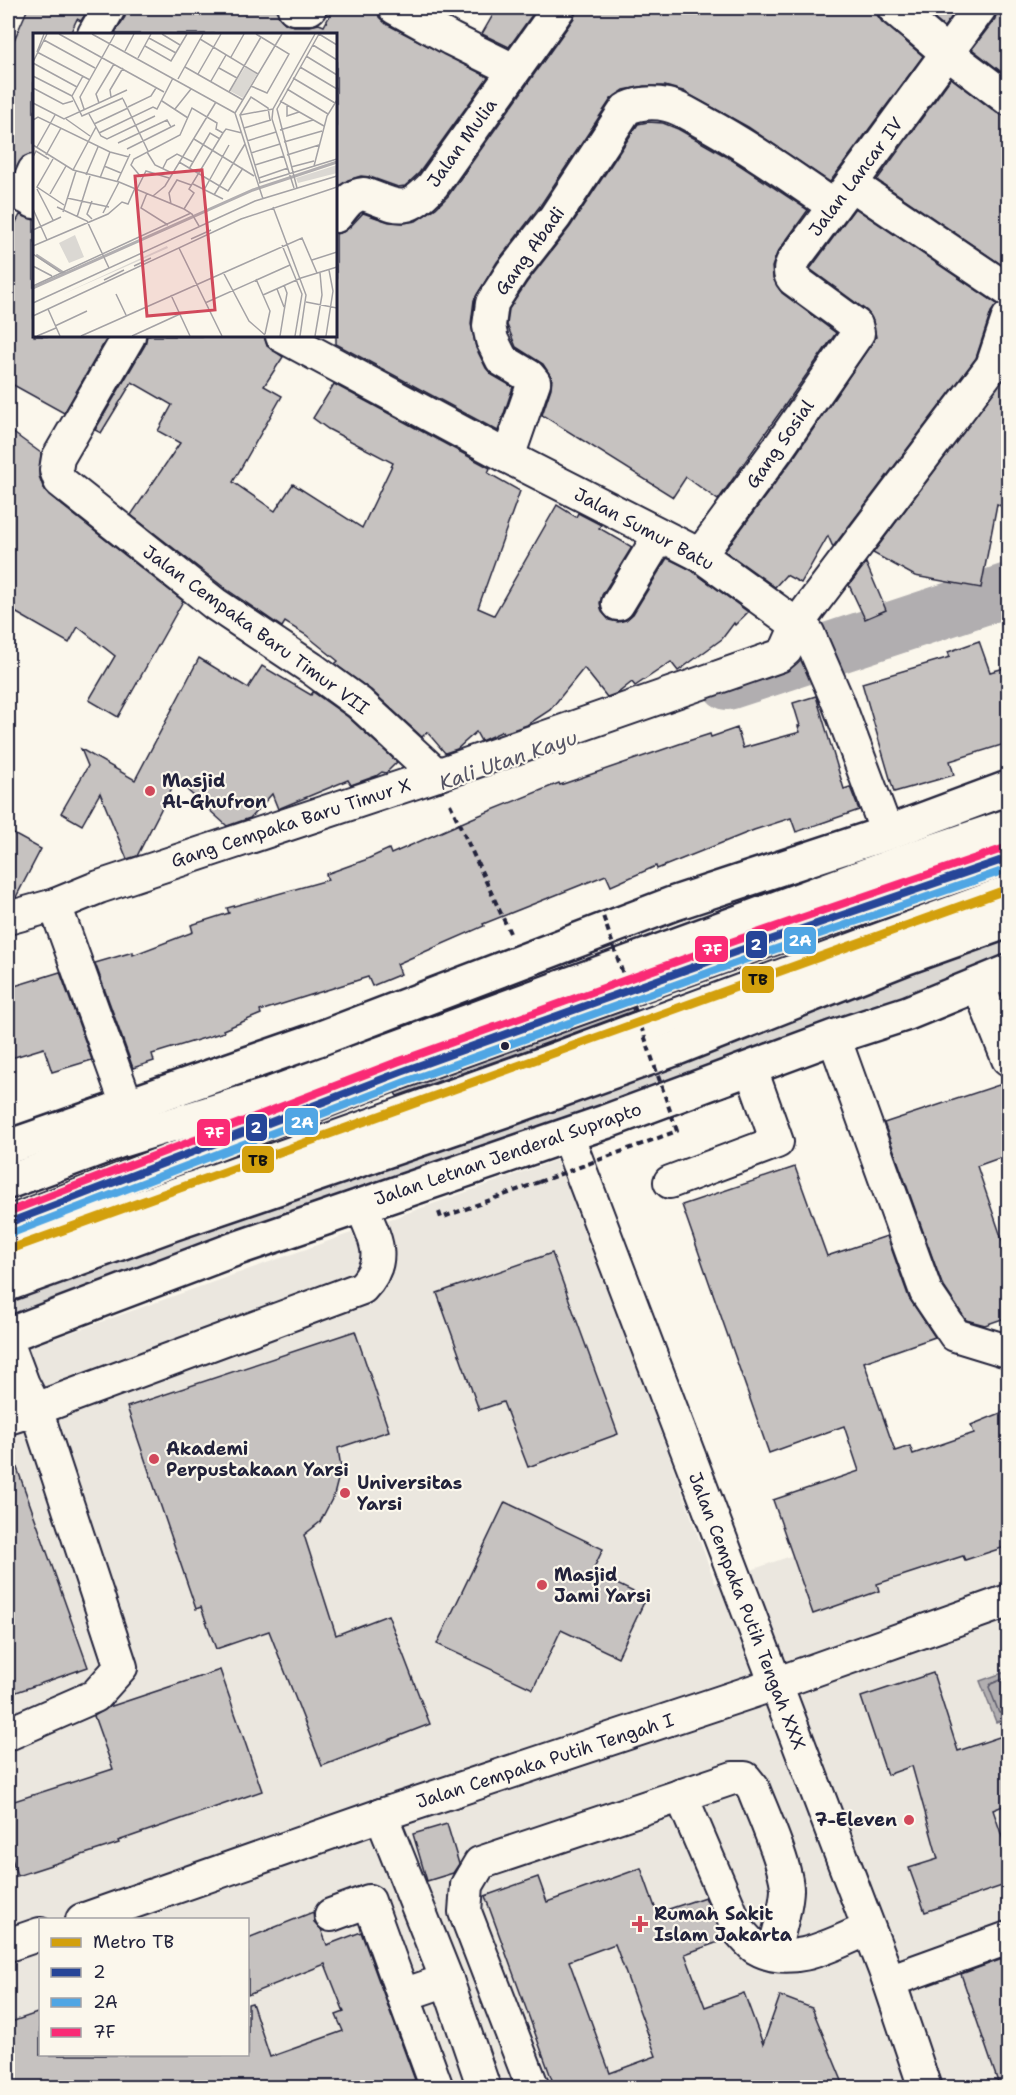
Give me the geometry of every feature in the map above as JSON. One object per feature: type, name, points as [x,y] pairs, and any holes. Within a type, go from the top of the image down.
[{"type":"main road","points":[[8,1146],[316,1040],[672,904],[887,833],[1008,788]]},
{"type":"main road","points":[[8,1182],[119,1142],[288,1088],[916,857],[1008,826]]},
{"type":"main road","points":[[8,1284],[172,1224],[511,1108],[677,1048],[907,957],[1008,921]]},
{"type":"main road","name":"Jalan Letnan Jenderal Suprapto","points":[[8,1335],[235,1249],[567,1135],[834,1037],[908,1013],[1008,972]]},
{"type":"main road","points":[[288,1088],[316,1040]]},
{"type":"main road","points":[[172,1224],[235,1249]]},
{"type":"street","points":[[294,8],[310,8]]},
{"type":"street","points":[[396,8],[451,39],[514,70]]},
{"type":"street","name":"Jalan Mulia","points":[[338,214],[348,201],[359,194],[398,206],[407,206],[422,197],[433,185],[559,8]]},
{"type":"street","points":[[894,8],[947,53],[1008,99]]},
{"type":"street","name":"Jalan Lancar IV","points":[[858,331],[856,325],[790,276],[793,261],[980,8]]},
{"type":"street","name":"Gang Abadi","points":[[508,457],[534,382],[529,376],[502,360],[492,340],[489,326],[492,303],[512,272],[555,217],[626,110],[638,104],[651,104],[667,105],[681,110],[843,195]]},
{"type":"street","points":[[843,195],[1008,290]]},
{"type":"street","name":"Gang Cempaka Baru Timur X","points":[[8,918],[56,907],[99,887],[437,775],[779,656],[804,631],[992,366],[1008,318]]},
{"type":"street","name":"Gang Sosial","points":[[700,555],[777,450],[858,331]]},
{"type":"street","name":"Jalan Cempaka Baru Timur VII","points":[[128,338],[58,458],[56,470],[60,481],[215,604],[359,703],[437,775]]},
{"type":"street","name":"Jalan Sumur Batu","points":[[286,338],[508,457],[700,555],[804,631]]},
{"type":"street","points":[[618,604],[660,535]]},
{"type":"street","points":[[804,631],[838,702],[887,833]]},
{"type":"street","points":[[8,1223],[401,1072],[738,951],[1008,858]]},
{"type":"street","points":[[8,1254],[550,1061],[1008,892]]},
{"type":"street","points":[[56,907],[127,1105]]},
{"type":"street","points":[[978,984],[1008,1059]]},
{"type":"street","points":[[834,1037],[926,1292],[955,1335],[1004,1350],[1008,1348]]},
{"type":"street","points":[[670,1182],[777,1142],[751,1069]]},
{"type":"street","name":"Jalan Cempaka Putih Tengah XXX","points":[[567,1135],[889,1981],[925,2088]]},
{"type":"street","points":[[22,1414],[362,1288],[372,1277],[379,1258],[378,1246],[361,1205]]},
{"type":"street","points":[[8,1344],[23,1384],[22,1414],[121,1667],[95,1696],[8,1734]]},
{"type":"street","name":"Jalan Cempaka Putih Tengah I","points":[[88,1918],[381,1815],[775,1684],[1008,1601]]},
{"type":"street","points":[[533,2088],[465,1912],[467,1885],[480,1863],[733,1778],[745,1778],[753,1788],[783,1870],[787,1889],[773,1954]]},
{"type":"street","points":[[681,1795],[739,1931],[755,1947],[773,1954],[791,1955],[816,1952],[868,1929]]},
{"type":"street","points":[[381,1815],[447,1980],[484,2088]]},
{"type":"street","points":[[331,1915],[369,1901],[437,2088]]},
{"type":"street","points":[[8,1945],[39,1934]]},
{"type":"street","points":[[889,1981],[1008,1938]]},
{"type":"street","points":[[403,1995],[447,1980]]},
{"type":"path","points":[[456,816],[523,961]]},
{"type":"path","points":[[539,1182],[677,1131],[602,913]]},
{"type":"shaded area","points":[[1008,922],[1008,972],[8,1335],[8,1284]]},
{"type":"shaded area","points":[[562,1158],[715,1583],[1008,1478],[1008,2087],[8,2087],[8,1355]]},
{"type":"water","points":[[1008,1671],[1008,1718],[996,1722],[980,1681]]},
{"type":"building","points":[[28,8],[89,8],[81,21],[77,19],[70,33],[33,33],[33,153],[23,157],[15,170],[8,166],[8,54]]},
{"type":"building","points":[[127,8],[276,8],[279,17],[286,24],[324,26],[334,8],[377,8],[379,17],[386,24],[488,77],[419,173],[405,186],[398,187],[361,176],[348,180],[338,187],[338,33],[115,33],[125,17]]},
{"type":"building","points":[[497,8],[537,8],[509,47],[482,34]]},
{"type":"building","points":[[577,8],[876,8],[877,15],[882,22],[923,56],[830,182],[748,127],[683,91],[665,86],[644,86],[624,90],[611,99],[540,206],[497,262],[474,300],[471,324],[476,348],[492,375],[513,387],[498,431],[336,344],[336,338],[338,338],[338,233],[350,227],[363,213],[389,222],[404,223],[416,221],[436,208],[448,196],[574,18]]},
{"type":"building","points":[[921,8],[958,8],[944,27]]},
{"type":"building","points":[[998,8],[1008,8],[1008,77],[972,49],[995,19]]},
{"type":"building","points":[[951,78],[997,113],[1008,117],[1008,269],[877,180]]},
{"type":"building","points":[[663,123],[678,129],[729,158],[808,210],[777,253],[772,267],[773,278],[782,293],[836,333],[718,500],[686,477],[673,497],[542,415],[552,378],[543,364],[516,347],[507,325],[509,309],[527,282],[570,227],[638,124]]},
{"type":"building","points":[[855,208],[997,304],[991,312],[976,358],[833,547],[828,536],[801,583],[786,575],[775,587],[725,551],[792,460],[876,337],[873,321],[867,311],[810,269]]},
{"type":"building","points":[[20,215],[33,220],[33,338],[107,338],[64,413],[8,382],[8,237]]},
{"type":"building","points":[[147,338],[265,338],[267,346],[283,357],[264,386],[282,396],[233,482],[275,511],[293,484],[362,528],[393,463],[328,429],[313,418],[334,384],[490,468],[488,473],[520,491],[478,608],[494,615],[557,505],[576,517],[578,513],[601,525],[599,528],[632,547],[602,595],[600,603],[602,612],[609,620],[618,622],[626,620],[633,614],[667,558],[691,570],[748,612],[735,625],[734,623],[722,639],[678,671],[671,662],[635,686],[632,682],[618,693],[607,697],[584,668],[550,710],[527,725],[504,733],[503,731],[481,741],[476,732],[457,749],[445,753],[427,732],[422,737],[371,690],[335,664],[338,661],[306,635],[285,622],[282,627],[226,589],[131,515],[180,443],[158,431],[172,405],[132,382],[101,433],[95,430],[145,345]]},
{"type":"building","points":[[1008,373],[1008,510],[997,504],[981,588],[915,576],[873,553]]},
{"type":"building","points":[[8,429],[41,453],[39,476],[49,495],[183,601],[118,717],[89,700],[115,656],[78,627],[69,643],[8,608]]},
{"type":"building","points":[[866,563],[886,610],[865,619],[849,585]]},
{"type":"building","points":[[979,641],[990,672],[1008,667],[1008,743],[950,761],[954,775],[894,792],[862,683],[950,657],[948,652]]},
{"type":"building","points":[[199,658],[248,688],[262,666],[311,695],[313,692],[348,717],[397,762],[386,773],[382,772],[351,785],[348,780],[278,809],[272,794],[250,818],[227,826],[176,780],[137,856],[127,859],[100,793],[82,825],[61,813],[88,766],[81,749],[135,780]]},
{"type":"building","points":[[816,696],[844,789],[850,787],[859,810],[796,832],[791,818],[754,830],[657,869],[656,866],[611,886],[606,875],[483,924],[484,926],[397,964],[401,974],[372,986],[368,977],[260,1011],[261,1014],[223,1030],[224,1032],[152,1054],[154,1061],[133,1068],[95,963],[133,952],[133,955],[193,932],[191,925],[229,913],[227,908],[328,880],[326,874],[389,849],[391,854],[559,783],[560,785],[710,734],[711,737],[737,728],[743,748],[800,732],[793,703]]},
{"type":"building","points":[[8,831],[41,849],[16,897],[8,899]]},
{"type":"building","points":[[60,972],[92,1060],[52,1072],[44,1048],[8,1059],[8,988]]},
{"type":"building","points":[[632,1008],[633,1011],[544,1044],[397,1096],[395,1093]]},
{"type":"building","points":[[1008,1082],[1008,1155],[977,1166],[1008,1257],[1008,1317],[985,1325],[966,1320],[942,1284],[884,1123]]},
{"type":"building","points":[[795,1167],[827,1256],[887,1236],[909,1298],[935,1337],[864,1362],[895,1451],[910,1446],[913,1454],[974,1433],[971,1425],[1008,1410],[1008,1546],[965,1560],[963,1556],[877,1584],[879,1591],[813,1614],[773,1500],[859,1471],[844,1426],[769,1453],[682,1205]]},
{"type":"building","points":[[552,1253],[618,1434],[528,1467],[503,1402],[479,1410],[437,1293]]},
{"type":"building","points":[[355,1331],[389,1431],[338,1448],[341,1468],[334,1495],[320,1522],[304,1535],[336,1635],[388,1615],[430,1724],[322,1766],[269,1631],[216,1649],[201,1607],[196,1609],[127,1407]]},
{"type":"building","points":[[8,1451],[11,1451],[88,1667],[8,1695]]},
{"type":"building","name":"Masjid Jami Yarsi","points":[[505,1502],[603,1549],[592,1572],[646,1598],[618,1657],[561,1630],[533,1689],[437,1644]]},
{"type":"building","points":[[220,1670],[262,1791],[118,1841],[119,1843],[17,1876],[8,1845],[8,1803],[113,1769],[94,1716],[109,1707]]},
{"type":"building","points":[[933,1673],[958,1751],[1008,1734],[1008,1804],[993,1810],[1008,1854],[1008,1884],[925,1912],[909,1868],[938,1859],[912,1766],[887,1775],[861,1697]]},
{"type":"building","points":[[447,1824],[459,1864],[453,1873],[427,1881],[413,1834]]},
{"type":"building","points":[[641,1868],[657,1913],[705,1897],[724,1940],[685,1954],[705,2007],[744,1993],[763,2044],[780,1996],[812,2008],[845,2088],[555,2088],[485,1896],[538,1877],[547,1902]],"holes":[[[615,1944],[656,2056],[610,2073],[569,1961]]]},
{"type":"building","points":[[313,1912],[314,1922],[321,1929],[327,1945],[361,1932],[415,2080],[395,2088],[123,2088],[122,2085],[99,2085],[92,2088],[8,2088],[8,2023],[39,2012],[39,2056],[249,2056],[249,2004],[252,2003],[270,2057],[343,2031],[336,2015],[344,2012],[325,1964],[249,1995],[249,1938]]},
{"type":"building","points":[[1008,1957],[1008,2088],[1000,2088],[961,1974]]},
{"type":"waterway","name":"Kali Utan Kayu","points":[[728,683],[1008,590]]},
{"type":"metro line","name":"TB","points":[[8,1250],[1008,889]]},
{"type":"transit line","name":"7F","points":[[8,1212],[397,1062],[734,941],[1005,848]]},
{"type":"transit line","name":"2","points":[[8,1223],[401,1072],[738,951],[1008,858]]},
{"type":"transit line","name":"2A","points":[[12,1233],[405,1082],[741,961],[1008,869]]},
{"type":"place","name":"Masjid Al-Ghufron","points":[[150,791]]},
{"type":"place","name":"Akademi Perpustakaan Yarsi","points":[[154,1459]]},
{"type":"place","name":"Universitas Yarsi","points":[[345,1493]]},
{"type":"place","name":"Masjid Jami Yarsi","points":[[542,1585]]},
{"type":"place","name":"7-Eleven","points":[[909,1820]]},
{"type":"place","name":"Rumah Sakit Islam Jakarta","points":[[640,1924]]}]
